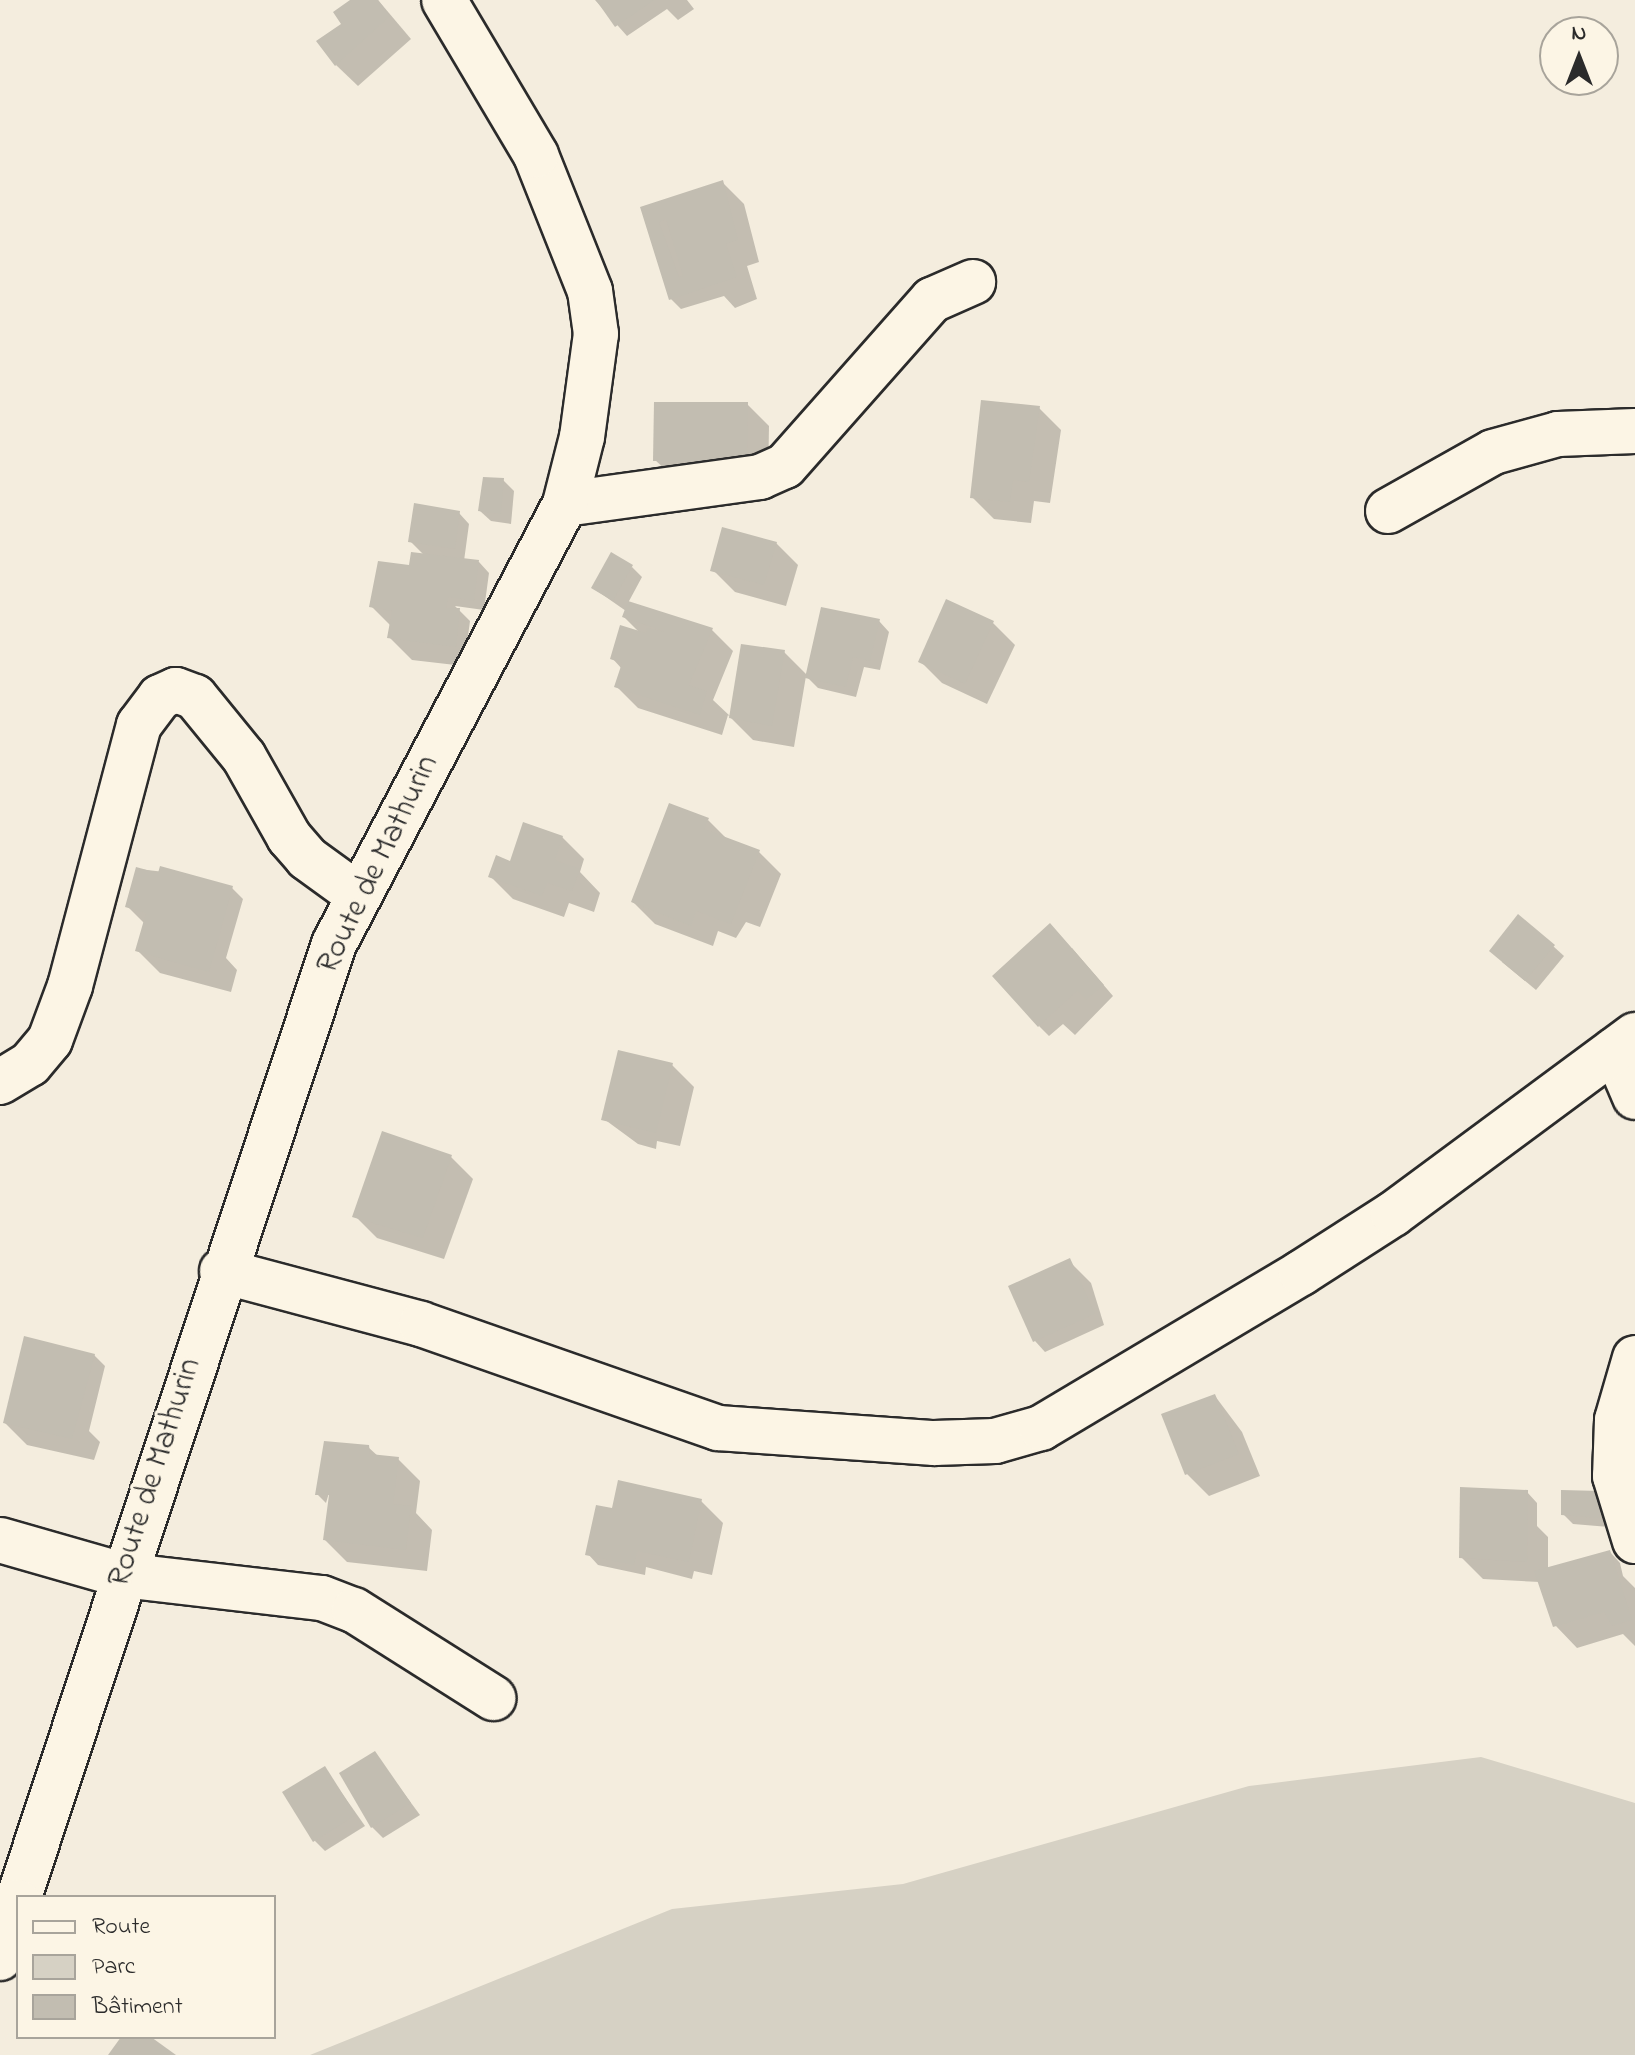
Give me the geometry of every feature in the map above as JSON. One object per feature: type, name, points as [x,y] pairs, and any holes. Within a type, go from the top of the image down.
[{"type":"street","name":"Route de Mathurin","points":[[20,1895],[222,1271],[334,944],[565,504],[592,383],[596,334],[590,291],[536,155],[444,0]]},
{"type":"street","points":[[565,504],[760,477],[785,466],[932,300],[973,282]]},
{"type":"street","points":[[1388,511],[1493,452],[1558,434],[1635,431]]},
{"type":"street","points":[[0,1082],[30,1064],[50,1040],[70,986],[139,725],[160,697],[176,690],[195,697],[244,757],[289,837],[307,858],[358,895]]},
{"type":"street","points":[[222,1271],[421,1324],[718,1428],[934,1443],[995,1441],[1041,1428],[1301,1273],[1393,1214],[1625,1042],[1635,1097]]},
{"type":"street","points":[[1635,1358],[1617,1420],[1615,1476],[1635,1541]]},
{"type":"street","points":[[0,1540],[122,1575],[322,1598],[354,1610],[493,1698]]},
{"type":"street","name":"Route de Mathurin","points":[[0,1958],[16,1908]]},
{"type":"green space","points":[[1481,1757],[1635,1803],[1635,2055],[310,2055],[672,1909],[903,1884],[1249,1786]]},
{"type":"building","points":[[350,0],[378,0],[390,16],[335,66],[316,41],[341,24],[333,12]]},
{"type":"building","points":[[596,0],[654,0],[615,27]]},
{"type":"building","points":[[723,180],[738,240],[726,244],[737,277],[669,300],[640,207]],"holes":[[[666,219],[683,276],[679,277],[659,222]]]},
{"type":"building","points":[[981,400],[1040,406],[1029,482],[1013,480],[1010,502],[970,498]]},
{"type":"building","points":[[654,402],[748,402],[747,461],[653,461]]},
{"type":"building","points":[[483,477],[504,478],[501,514],[478,511]]},
{"type":"building","points":[[414,503],[460,511],[455,549],[408,542]]},
{"type":"building","points":[[722,527],[777,542],[764,585],[710,571]]},
{"type":"building","points":[[411,552],[479,560],[474,601],[448,597],[446,608],[460,608],[456,647],[387,638],[392,611],[369,607],[378,561],[409,565]]},
{"type":"building","points":[[611,552],[633,565],[613,601],[591,588]]},
{"type":"building","points":[[946,599],[994,621],[965,684],[918,662]]},
{"type":"building","points":[[628,601],[713,628],[689,685],[707,691],[700,715],[614,687],[622,663],[610,659],[620,625],[646,633],[647,628],[666,632],[622,617]]},
{"type":"building","points":[[821,607],[880,619],[870,661],[853,657],[846,687],[805,678]]},
{"type":"building","points":[[741,644],[785,650],[772,726],[729,718]]},
{"type":"building","points":[[669,803],[709,818],[704,829],[760,850],[731,924],[696,911],[691,926],[631,902]]},
{"type":"building","points":[[523,822],[563,836],[555,860],[580,869],[572,891],[547,883],[542,896],[488,877],[496,855],[510,861]]},
{"type":"building","points":[[160,866],[233,886],[209,972],[135,951],[146,913],[125,907],[136,867],[158,873]]},
{"type":"building","points":[[1518,914],[1555,945],[1525,981],[1489,951]]},
{"type":"building","points":[[1050,923],[1104,985],[1086,1000],[1077,991],[1038,1027],[992,976]]},
{"type":"building","points":[[618,1050],[673,1063],[656,1133],[601,1120]]},
{"type":"building","points":[[382,1131],[452,1155],[423,1238],[352,1217]]},
{"type":"building","points":[[1070,1258],[1095,1314],[1033,1342],[1008,1286]]},
{"type":"building","points":[[24,1336],[95,1354],[72,1439],[3,1423]]},
{"type":"building","points":[[1215,1394],[1239,1454],[1185,1475],[1161,1414]]},
{"type":"building","points":[[324,1441],[369,1445],[370,1454],[399,1457],[393,1504],[411,1506],[406,1550],[323,1540],[329,1495],[315,1495]]},
{"type":"building","points":[[618,1480],[702,1499],[689,1562],[637,1551],[634,1565],[585,1555],[596,1505],[612,1508]]},
{"type":"building","points":[[1460,1487],[1528,1490],[1527,1562],[1459,1558]]},
{"type":"building","points":[[1561,1490],[1601,1491],[1599,1518],[1561,1515]]},
{"type":"building","points":[[1610,1550],[1632,1620],[1612,1626],[1604,1612],[1553,1627],[1534,1571]]},
{"type":"building","points":[[375,1751],[411,1803],[371,1828],[339,1773]]},
{"type":"building","points":[[325,1766],[356,1815],[313,1842],[282,1792]]},
{"type":"building","points":[[120,2039],[154,2039],[176,2055],[108,2055]]}]
